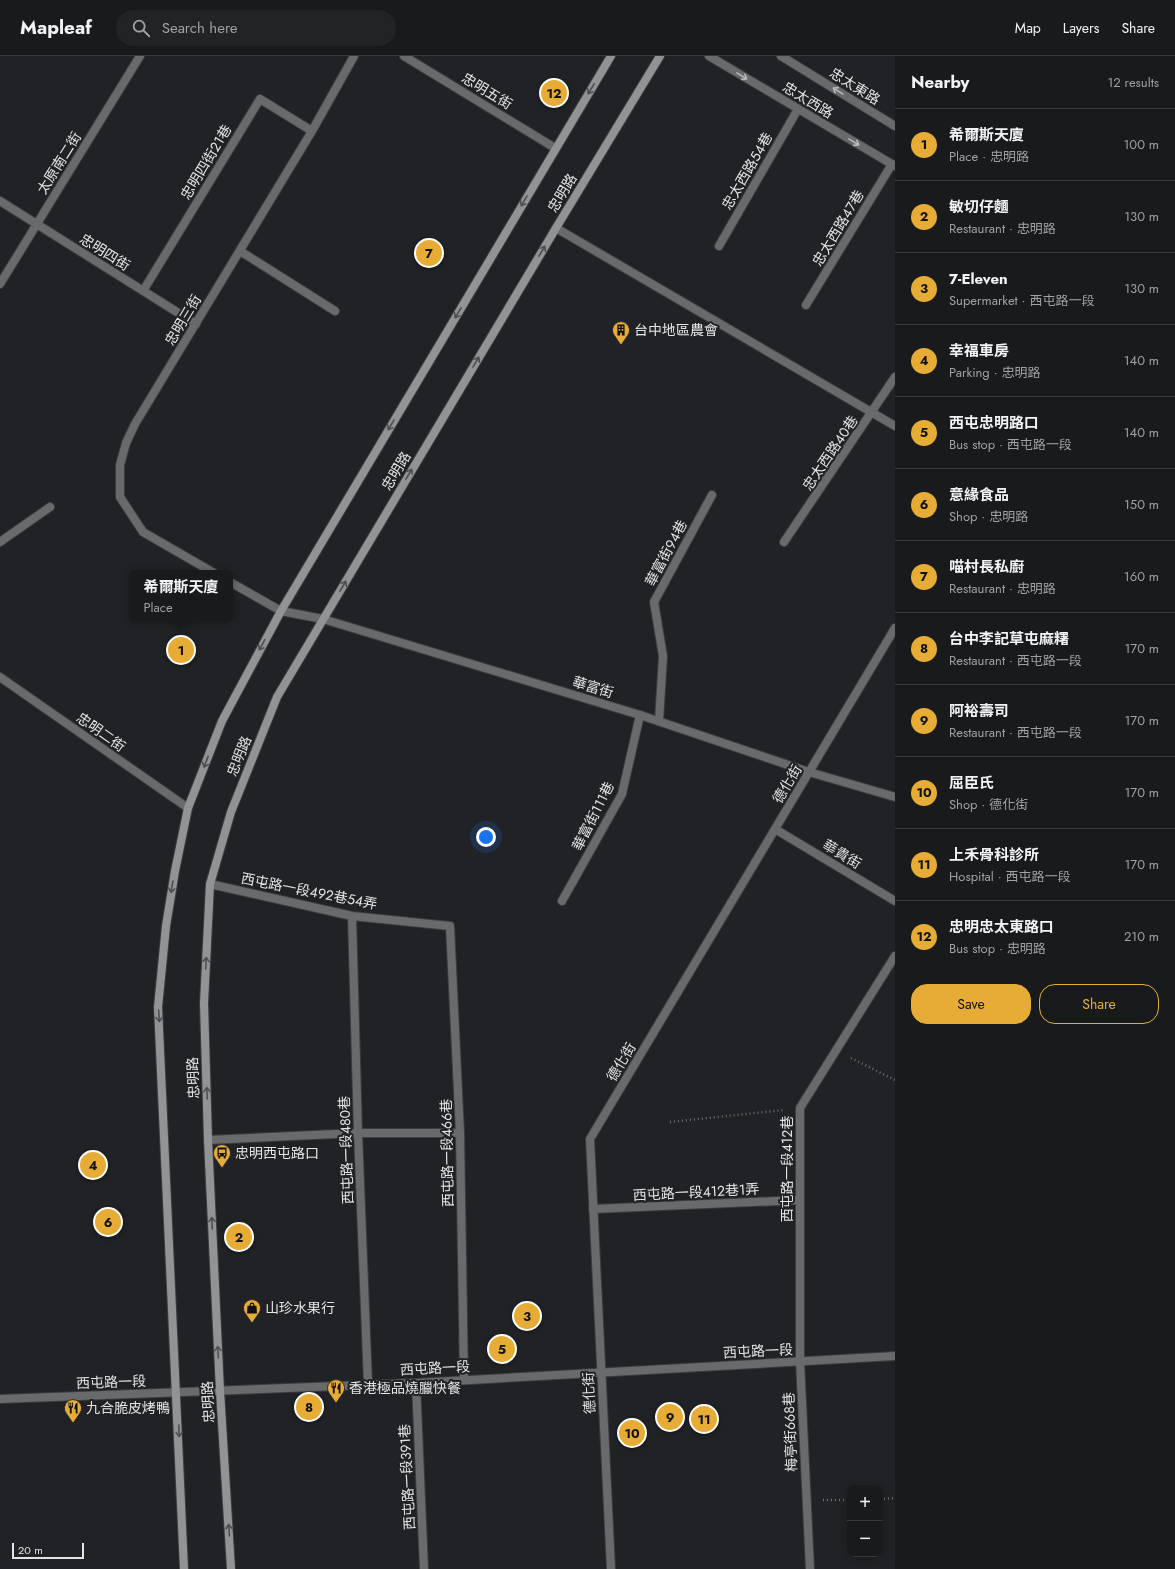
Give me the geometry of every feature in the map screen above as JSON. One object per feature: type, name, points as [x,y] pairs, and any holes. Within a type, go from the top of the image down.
[{"type":"main road","name":"忠明路","points":[[184,1569],[158,1007],[166,926],[175,871],[188,808],[222,720],[281,611],[611,56]]},
{"type":"main road","name":"忠明路","points":[[231,1569],[220,1391],[208,1140],[204,1002],[210,884],[230,812],[278,697],[556,228],[660,56]]},
{"type":"street","name":"太原南二街","points":[[0,284],[140,56]]},
{"type":"street","name":"忠明三街","points":[[209,570],[143,532],[120,497],[120,465],[126,444],[135,424],[312,131],[354,56]]},
{"type":"street","name":"忠明五街","points":[[404,56],[555,148]]},
{"type":"street","name":"忠太西路","points":[[709,56],[893,165]]},
{"type":"street","name":"忠太東路","points":[[781,56],[895,126]]},
{"type":"street","name":"忠明四街21巷","points":[[143,291],[260,99],[312,131]]},
{"type":"street","name":"忠太西路54巷","points":[[719,246],[798,109]]},
{"type":"street","name":"忠太西路47巷","points":[[806,305],[893,165]]},
{"type":"street","name":"忠明四街","points":[[0,201],[196,324]]},
{"type":"street","points":[[556,228],[895,426]]},
{"type":"street","points":[[240,251],[335,311]]},
{"type":"street","name":"忠太西路40巷","points":[[784,542],[872,413],[895,376]]},
{"type":"street","name":"華富街94巷","points":[[659,721],[663,656],[654,602],[712,495]]},
{"type":"street","points":[[0,542],[50,507]]},
{"type":"street","points":[[233,584],[281,611]]},
{"type":"street","name":"華富街","points":[[281,611],[323,619],[640,715],[810,772],[895,797]]},
{"type":"street","name":"德化街","points":[[612,1569],[590,1139],[895,628]]},
{"type":"street","name":"忠明二街","points":[[0,676],[188,808]]},
{"type":"street","name":"華富街111巷","points":[[562,901],[622,794],[640,715]]},
{"type":"street","name":"華貴街","points":[[775,829],[895,901]]},
{"type":"street","name":"西屯路一段492巷54弄","points":[[210,884],[352,916],[450,926]]},
{"type":"street","name":"西屯路一段480巷","points":[[352,916],[358,1133],[368,1384]]},
{"type":"street","name":"西屯路一段466巷","points":[[450,926],[460,1133],[464,1380]]},
{"type":"street","name":"西屯路一段412巷","points":[[800,1361],[800,1108],[895,956]]},
{"type":"street","points":[[208,1140],[358,1133],[460,1133]]},
{"type":"street","name":"西屯路一段412巷1弄","points":[[594,1209],[800,1200]]},
{"type":"street","name":"西屯路一段","points":[[0,1399],[416,1383],[895,1356]]},
{"type":"street","name":"梅亭街668巷","points":[[800,1361],[810,1569]]},
{"type":"street","name":"西屯路一段391巷","points":[[416,1383],[424,1569]]},
{"type":"path","points":[[836,1050],[895,1080]]},
{"type":"path","points":[[670,1122],[800,1108]]},
{"type":"path","points":[[883,1499],[895,1498]]},
{"type":"path","points":[[806,1501],[847,1500]]},
{"type":"place","name":"忠明忠太東路口","points":[[554,93]]},
{"type":"place","name":"喵村長私廚","points":[[429,253]]},
{"type":"place","name":"台中地區農會","points":[[621,345]]},
{"type":"place","name":"希爾斯天廈","points":[[181,650]]},
{"type":"place","name":"幸福車房","points":[[93,1165]]},
{"type":"place","name":"忠明西屯路口","points":[[222,1168]]},
{"type":"place","name":"意緣食品","points":[[108,1222]]},
{"type":"place","name":"敏切仔麵","points":[[239,1237]]},
{"type":"place","name":"7-Eleven","points":[[527,1316]]},
{"type":"place","name":"山珍水果行","points":[[252,1323]]},
{"type":"place","name":"西屯忠明路口","points":[[502,1349]]},
{"type":"place","name":"香港極品燒臘快餐","points":[[336,1403]]},
{"type":"place","name":"台中李記草屯麻糬","points":[[309,1407]]},
{"type":"place","name":"阿裕壽司","points":[[670,1417]]},
{"type":"place","name":"上禾骨科診所","points":[[704,1419]]},
{"type":"place","name":"九合脆皮烤鴨","points":[[73,1423]]},
{"type":"place","name":"屈臣氏","points":[[632,1433]]}]
